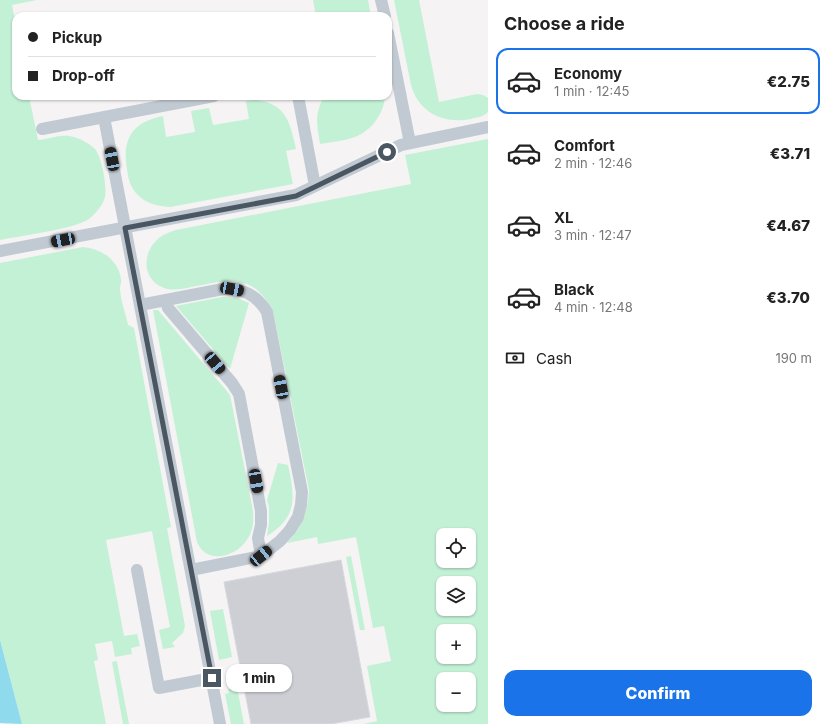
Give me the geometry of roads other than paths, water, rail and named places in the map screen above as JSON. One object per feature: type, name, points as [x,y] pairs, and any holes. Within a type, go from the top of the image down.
[{"type":"lane","points":[[381,0],[384,12]]},
{"type":"lane","points":[[392,53],[410,143]]},
{"type":"lane","points":[[42,129],[193,100]]},
{"type":"lane","points":[[299,100],[315,186]]},
{"type":"lane","points":[[104,117],[220,724]]},
{"type":"lane","points":[[0,251],[296,196],[401,145],[488,128]]},
{"type":"lane","points":[[140,305],[232,289],[240,290],[252,296],[262,304],[267,312],[302,492],[298,517],[290,530],[280,541],[261,556],[191,570]]},
{"type":"lane","points":[[166,300],[168,308],[232,383],[239,394],[261,510],[261,524],[258,538],[261,556]]},
{"type":"lane","points":[[137,570],[159,688],[212,678]]},
{"type":"water","points":[[0,640],[22,724],[0,723]]}]
